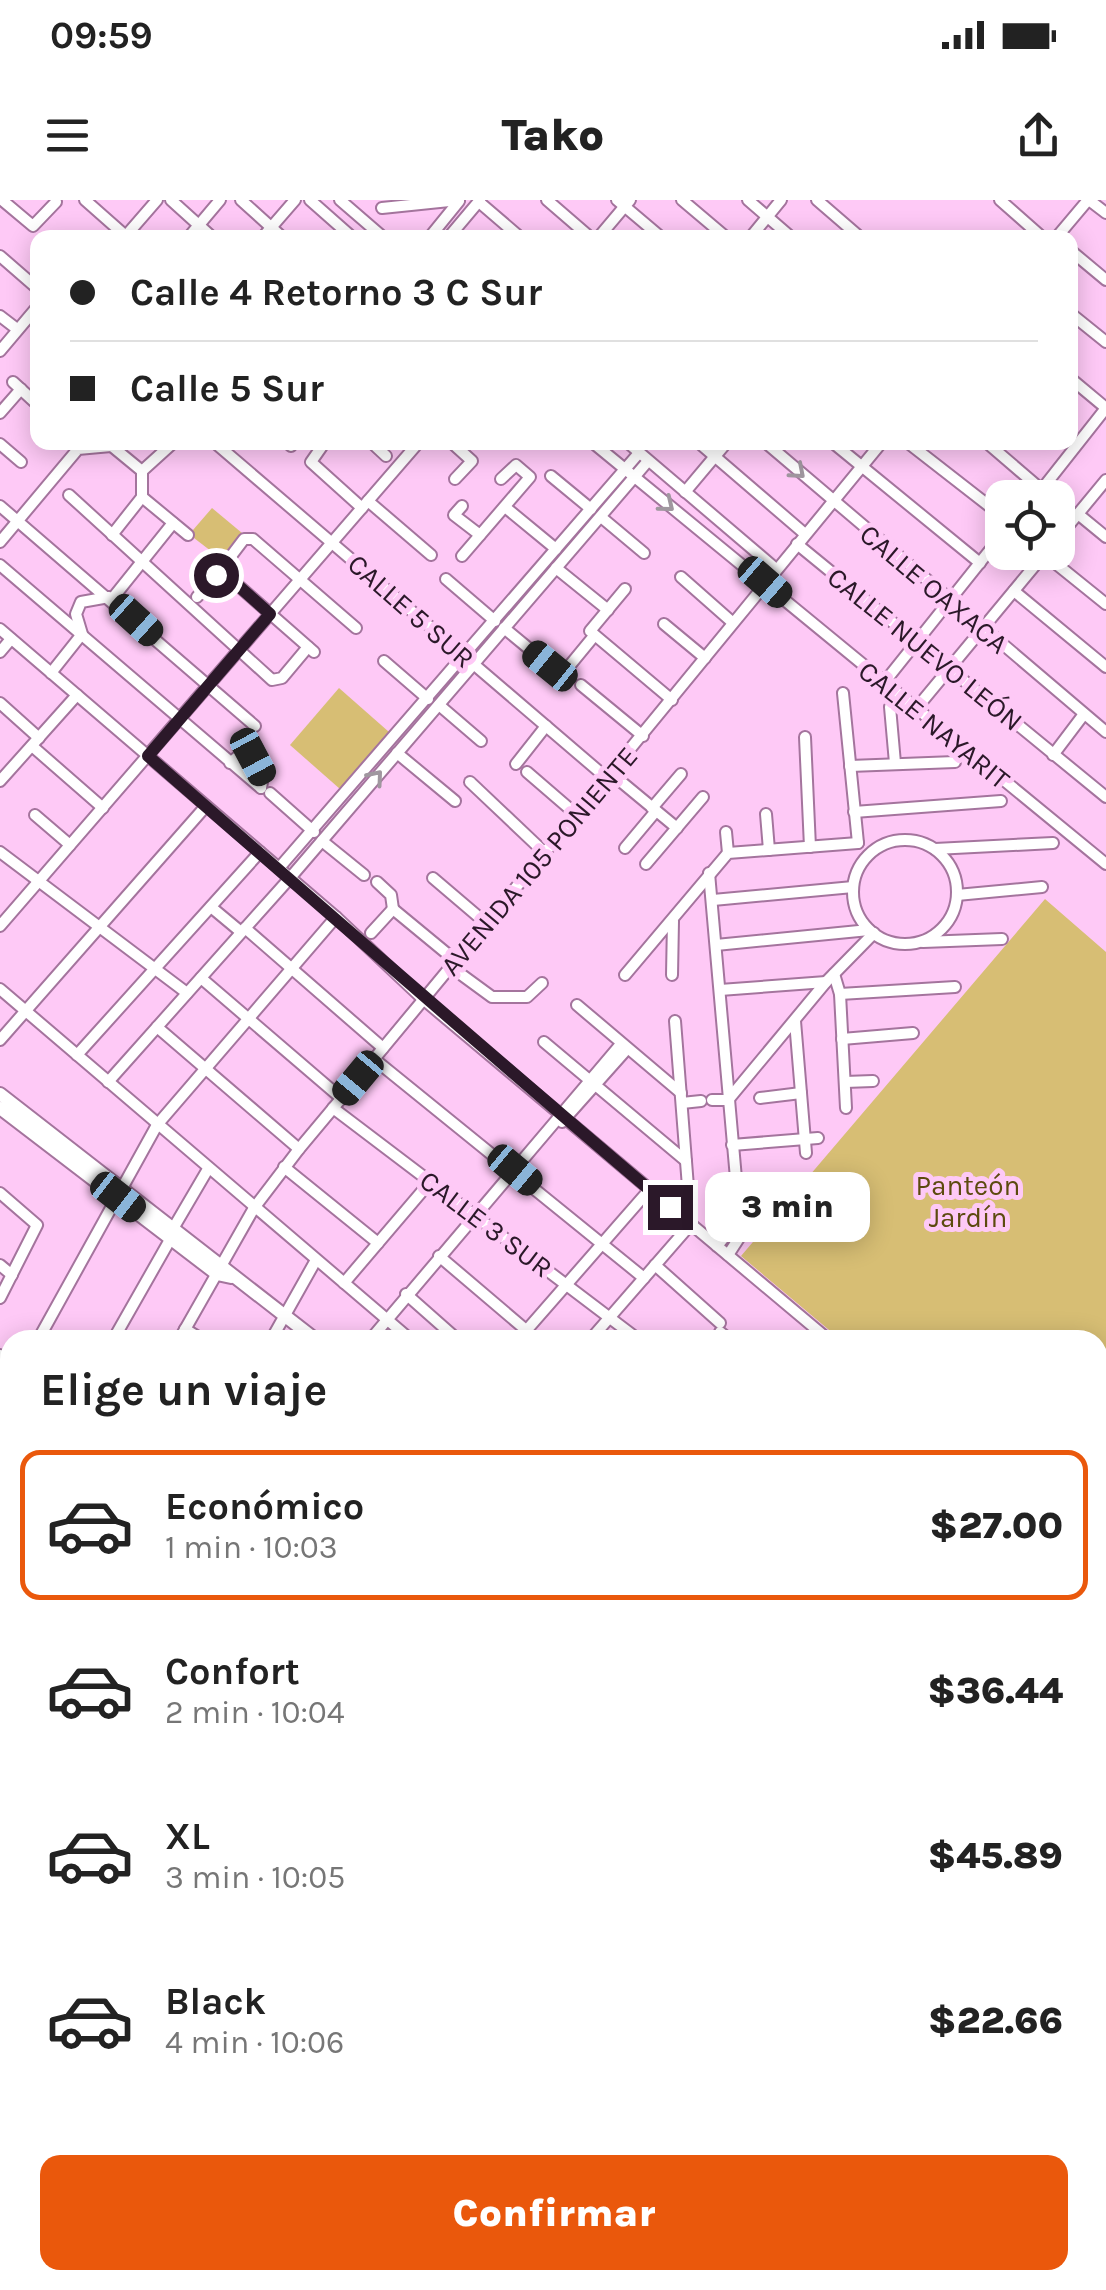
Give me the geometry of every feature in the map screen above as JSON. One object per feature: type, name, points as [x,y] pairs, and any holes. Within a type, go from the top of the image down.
[{"type":"main road","points":[[0,1094],[120,1193]]},
{"type":"main road","points":[[0,1108],[302,1330]]},
{"type":"street","points":[[2,200],[33,226],[56,202]]},
{"type":"street","points":[[85,200],[118,230]]},
{"type":"street","points":[[132,230],[157,200]]},
{"type":"street","points":[[171,200],[203,230]]},
{"type":"street","points":[[195,230],[220,200]]},
{"type":"street","points":[[240,200],[264,230]]},
{"type":"street","points":[[269,230],[295,200]]},
{"type":"street","points":[[310,200],[344,230]]},
{"type":"street","points":[[340,200],[375,230]]},
{"type":"street","points":[[382,208],[459,200]]},
{"type":"street","points":[[435,230],[459,200]]},
{"type":"street","points":[[547,200],[584,230]]},
{"type":"street","points":[[682,200],[718,230]]},
{"type":"street","points":[[748,200],[783,230]]},
{"type":"street","points":[[756,230],[781,200]]},
{"type":"street","points":[[817,200],[852,230]]},
{"type":"street","points":[[1000,200],[1034,230]]},
{"type":"street","points":[[1070,200],[1106,213]]},
{"type":"street","points":[[457,230],[480,201],[512,230]]},
{"type":"street","points":[[601,230],[624,202],[654,230]]},
{"type":"street","points":[[1063,230],[1086,203]]},
{"type":"street","points":[[0,256],[30,282]]},
{"type":"street","points":[[1078,257],[1106,280]]},
{"type":"street","points":[[0,350],[30,315]]},
{"type":"street","points":[[0,316],[17,329]]},
{"type":"street","points":[[1078,319],[1106,342]]},
{"type":"street","points":[[0,412],[16,385],[30,398]]},
{"type":"street","points":[[1078,385],[1106,408],[1078,438]]},
{"type":"street","points":[[0,444],[21,462]]},
{"type":"street","points":[[0,542],[76,450]]},
{"type":"street","points":[[117,450],[142,470]]},
{"type":"street","points":[[112,535],[142,497],[142,470],[165,450]]},
{"type":"street","name":"CALLE 5 SUR","points":[[225,450],[546,726],[677,828]]},
{"type":"street","points":[[319,450],[311,462],[430,555]]},
{"type":"street","points":[[380,450],[386,456]]},
{"type":"street","points":[[0,926],[412,450]]},
{"type":"street","points":[[456,479],[472,461],[459,450]]},
{"type":"street","name":"CALLE NAYARIT","points":[[601,450],[1106,864]]},
{"type":"street","points":[[636,450],[776,569]]},
{"type":"street","points":[[707,450],[805,534]]},
{"type":"street","points":[[685,492],[720,450]]},
{"type":"street","name":"CALLE OAXACA","points":[[774,450],[948,602],[1106,732]]},
{"type":"street","points":[[841,450],[980,563]]},
{"type":"street","name":"AVENIDA 105 PONIENTE","points":[[185,1329],[223,1272],[254,1208],[284,1168],[611,777],[732,622],[876,450]]},
{"type":"street","points":[[917,450],[985,503]]},
{"type":"street","points":[[994,450],[1024,480]]},
{"type":"street","points":[[1047,480],[1067,450]]},
{"type":"street","points":[[516,605],[556,568],[580,532],[644,457]]},
{"type":"street","points":[[462,556],[530,477],[516,465],[501,478]]},
{"type":"street","points":[[551,476],[644,553]]},
{"type":"street","points":[[1075,517],[1106,480]]},
{"type":"street","points":[[69,496],[277,681],[311,649],[222,569]]},
{"type":"street","points":[[142,497],[188,534]]},
{"type":"street","points":[[0,506],[255,726]]},
{"type":"street","points":[[462,506],[455,516],[480,535]]},
{"type":"street","points":[[505,506],[556,549]]},
{"type":"street","points":[[1078,514],[1106,537]]},
{"type":"street","points":[[82,634],[76,614],[81,602],[111,598],[173,523]]},
{"type":"street","points":[[108,1082],[290,878],[318,836],[418,719],[439,705],[556,549],[580,532]]},
{"type":"street","points":[[197,597],[248,538],[356,628]]},
{"type":"street","name":"CALLE NUEVO LEÓN","points":[[797,544],[1106,797]]},
{"type":"street","points":[[883,684],[985,557]]},
{"type":"street","points":[[0,565],[233,766]]},
{"type":"street","points":[[556,568],[608,610]]},
{"type":"street","points":[[915,710],[1031,570]]},
{"type":"street","points":[[1065,570],[1106,604]]},
{"type":"street","points":[[682,577],[732,622]]},
{"type":"street","points":[[446,579],[550,666]]},
{"type":"street","points":[[566,670],[625,589]]},
{"type":"street","points":[[1014,591],[1106,667]]},
{"type":"street","points":[[664,624],[705,658]]},
{"type":"street","points":[[0,629],[279,868],[561,1120],[650,1189],[817,1330]]},
{"type":"street","points":[[51,673],[82,634]]},
{"type":"street","points":[[592,634],[672,700]]},
{"type":"street","points":[[0,652],[12,639]]},
{"type":"street","points":[[384,661],[428,699]]},
{"type":"street","points":[[336,815],[398,753],[428,699],[469,661]]},
{"type":"street","points":[[581,685],[643,736]]},
{"type":"street","points":[[843,693],[858,843],[868,855]]},
{"type":"street","points":[[0,782],[77,695]]},
{"type":"street","points":[[0,703],[103,808]]},
{"type":"street","points":[[439,705],[482,741]]},
{"type":"street","points":[[890,707],[895,763]]},
{"type":"street","points":[[1053,755],[1084,714]]},
{"type":"street","points":[[516,764],[546,726]]},
{"type":"street","points":[[806,737],[810,847]]},
{"type":"street","points":[[398,753],[455,801]]},
{"type":"street","points":[[850,766],[954,762]]},
{"type":"street","points":[[527,772],[578,816]]},
{"type":"street","points":[[625,848],[681,774]]},
{"type":"street","points":[[470,782],[546,854]]},
{"type":"street","points":[[270,794],[364,875]]},
{"type":"street","points":[[646,864],[704,797]]},
{"type":"street","points":[[854,812],[1001,800]]},
{"type":"street","points":[[0,1040],[206,806]]},
{"type":"street","points":[[766,814],[769,850]]},
{"type":"street","points":[[35,816],[70,846]]},
{"type":"street","points":[[726,832],[728,852]]},
{"type":"street","points":[[279,868],[318,836]]},
{"type":"street","points":[[872,932],[855,906],[853,887],[868,855],[904,840],[935,850],[1052,843]]},
{"type":"street","points":[[625,975],[728,852],[858,843]]},
{"type":"street","points":[[919,942],[941,929],[956,895],[951,868],[935,850]]},
{"type":"street","points":[[0,852],[187,993]]},
{"type":"street","points":[[77,1055],[260,852]]},
{"type":"street","points":[[709,872],[736,1211],[742,1234],[728,1255]]},
{"type":"street","points":[[433,878],[487,924]]},
{"type":"street","points":[[377,882],[390,895],[393,909],[492,997],[527,997],[542,983]]},
{"type":"street","points":[[713,900],[853,887]]},
{"type":"street","points":[[956,895],[1042,887]]},
{"type":"street","points":[[210,907],[292,969],[383,1048]]},
{"type":"street","points":[[371,933],[393,909]]},
{"type":"street","points":[[44,1330],[157,1125],[336,918]]},
{"type":"street","points":[[672,975],[673,920]]},
{"type":"street","points":[[577,1004],[681,1098],[728,1100],[872,932]]},
{"type":"street","points":[[716,945],[872,932],[895,943],[1002,939]]},
{"type":"street","points":[[200,978],[341,1098]]},
{"type":"street","points":[[720,990],[830,978]]},
{"type":"street","points":[[830,978],[840,994],[846,1108]]},
{"type":"street","points":[[840,994],[954,987]]},
{"type":"street","points":[[0,989],[399,1330]]},
{"type":"street","points":[[675,1021],[688,1187]]},
{"type":"street","points":[[795,1021],[806,1153]]},
{"type":"street","points":[[157,1027],[299,1149]]},
{"type":"street","points":[[842,1040],[913,1033]]},
{"type":"street","points":[[544,1042],[686,1161]]},
{"type":"street","points":[[377,1330],[624,1046]]},
{"type":"street","points":[[374,1059],[644,1278]]},
{"type":"street","points":[[845,1082],[874,1081]]},
{"type":"street","points":[[760,1098],[801,1093]]},
{"type":"street","name":"CALLE 3 SUR","points":[[333,1108],[625,1330]]},
{"type":"street","points":[[732,1145],[818,1138]]},
{"type":"street","points":[[284,1168],[378,1242]]},
{"type":"street","points":[[119,1330],[208,1169]]},
{"type":"street","points":[[344,1282],[430,1182]]},
{"type":"street","points":[[735,1191],[789,1186]]},
{"type":"street","points":[[526,1330],[650,1189]]},
{"type":"street","points":[[0,1193],[37,1225],[0,1298]]},
{"type":"street","points":[[717,1246],[732,1228],[736,1211]]},
{"type":"street","points":[[599,1330],[692,1224]]},
{"type":"street","points":[[439,1256],[517,1330]]},
{"type":"street","points":[[277,1330],[316,1260]]},
{"type":"street","points":[[0,1265],[12,1275]]},
{"type":"street","points":[[656,1266],[722,1330]]},
{"type":"street","points":[[406,1294],[447,1330]]},
{"type":"green space","points":[[212,508],[242,533],[220,558],[194,538],[193,530]]},
{"type":"green space","points":[[339,688],[389,732],[340,789],[290,745]]},
{"type":"green space","name":"Panteón Jardín","points":[[1045,899],[1106,952],[1106,1330],[829,1330],[741,1256]]},
{"type":"route","points":[[216,575],[224,573],[270,614],[148,756],[364,942],[423,999],[670,1207]]}]
